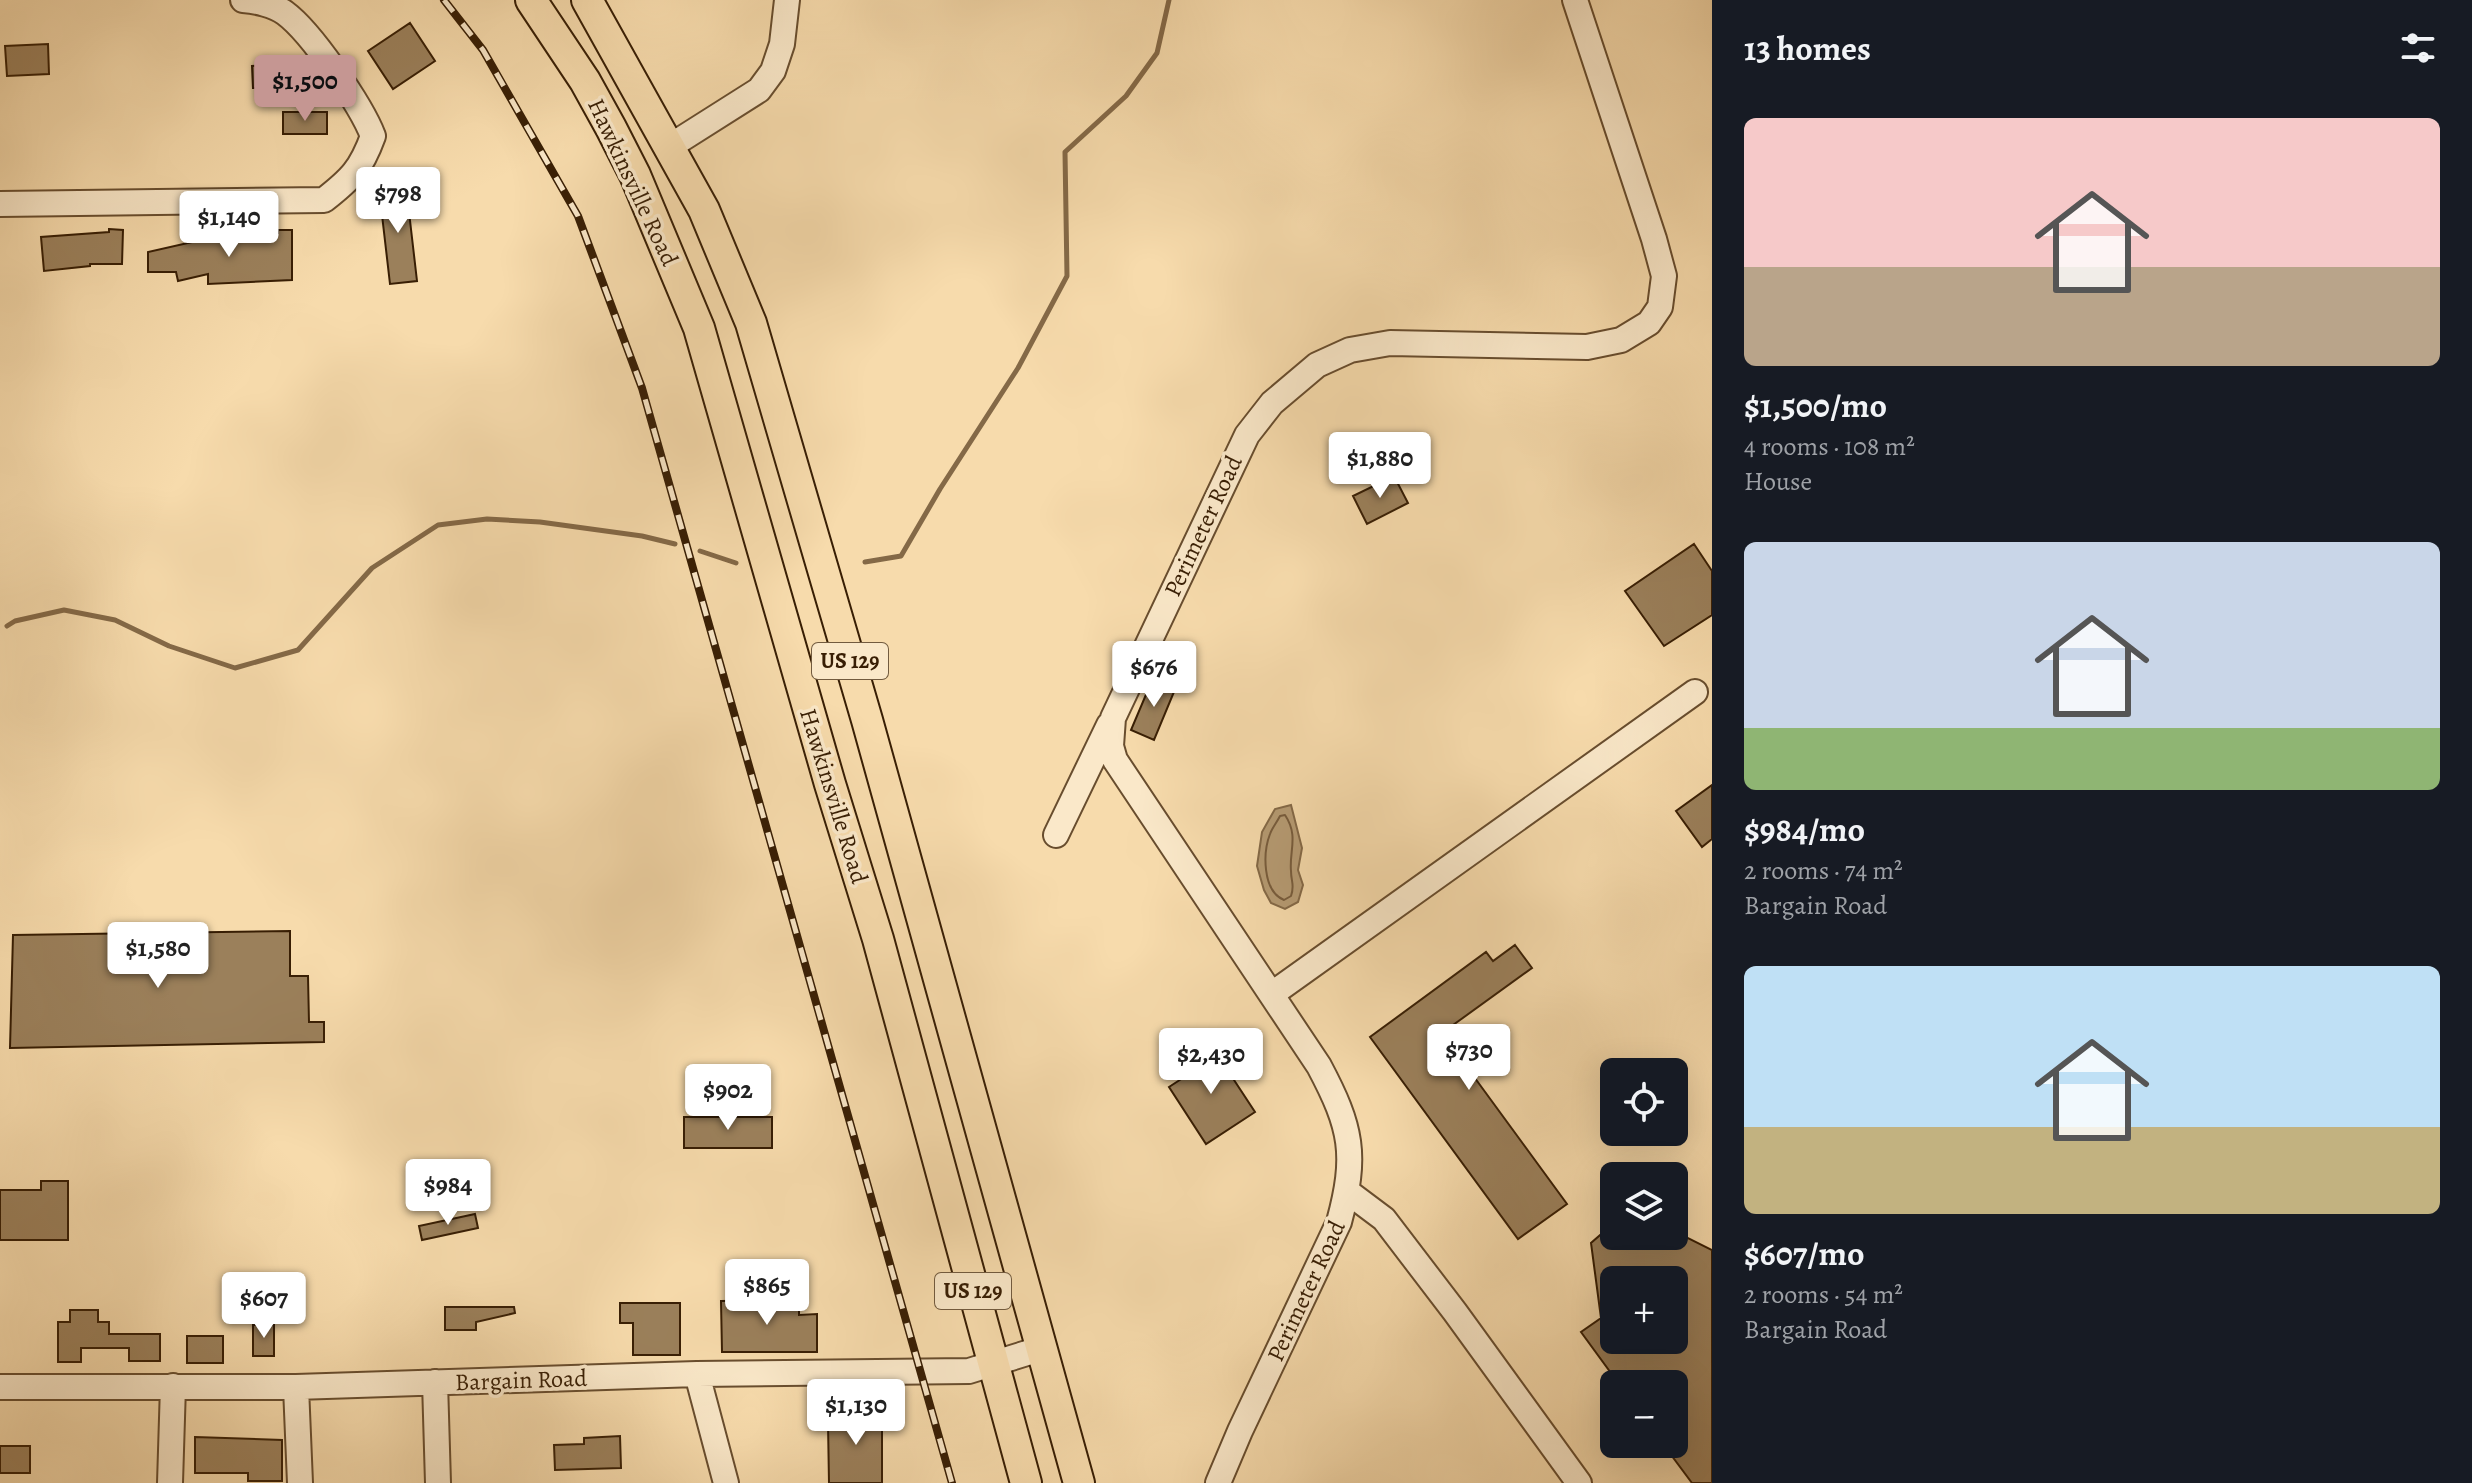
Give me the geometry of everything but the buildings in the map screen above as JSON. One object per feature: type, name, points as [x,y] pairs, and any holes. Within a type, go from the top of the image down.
[{"type":"main road","name":"Hawkinsville Road","points":[[531,0],[585,81],[611,128],[635,175],[699,328],[830,784],[878,939],[1026,1483]]},
{"type":"main road","name":"Hawkinsville Road","points":[[587,0],[704,210],[751,323],[867,720],[1079,1483]]},
{"type":"street","points":[[0,204],[324,200],[352,178],[373,136],[365,115],[317,50],[283,11],[243,0]]},
{"type":"street","points":[[669,147],[759,90],[773,71],[782,44],[787,0]]},
{"type":"street","name":"Perimeter Road","points":[[1218,1483],[1339,1222],[1348,1192],[1351,1160],[1345,1121],[1319,1066],[1115,760],[1111,746],[1113,718],[1247,435],[1272,403],[1317,365],[1350,350],[1390,343],[1587,347],[1621,340],[1649,323],[1660,307],[1664,276],[1575,0]]},
{"type":"street","points":[[1272,994],[1695,692]]},
{"type":"street","points":[[1056,835],[1113,718]]},
{"type":"street","points":[[1348,1192],[1384,1219],[1579,1483]]},
{"type":"street","name":"Bargain Road","points":[[0,1387],[296,1387],[697,1374],[969,1371],[1040,1349]]},
{"type":"street","points":[[697,1374],[726,1483]]},
{"type":"street","points":[[435,1382],[438,1483]]},
{"type":"street","points":[[170,1483],[173,1386]]},
{"type":"street","points":[[296,1387],[300,1483]]},
{"type":"water","points":[[1291,805],[1302,848],[1298,870],[1303,885],[1298,902],[1285,909],[1271,903],[1257,866],[1262,832],[1275,809]]},
{"type":"waterway","points":[[865,562],[901,556],[1018,368],[1067,276],[1065,152],[1126,96],[1157,53],[1169,0]]},
{"type":"waterway","points":[[7,626],[15,621],[64,610],[115,620],[169,646],[235,668],[298,650],[372,568],[438,525],[487,519],[540,522],[642,536],[675,544]]},
{"type":"waterway","points":[[700,551],[736,563]]},
{"type":"railway","points":[[444,0],[483,50],[578,216],[642,388],[952,1483]]}]
